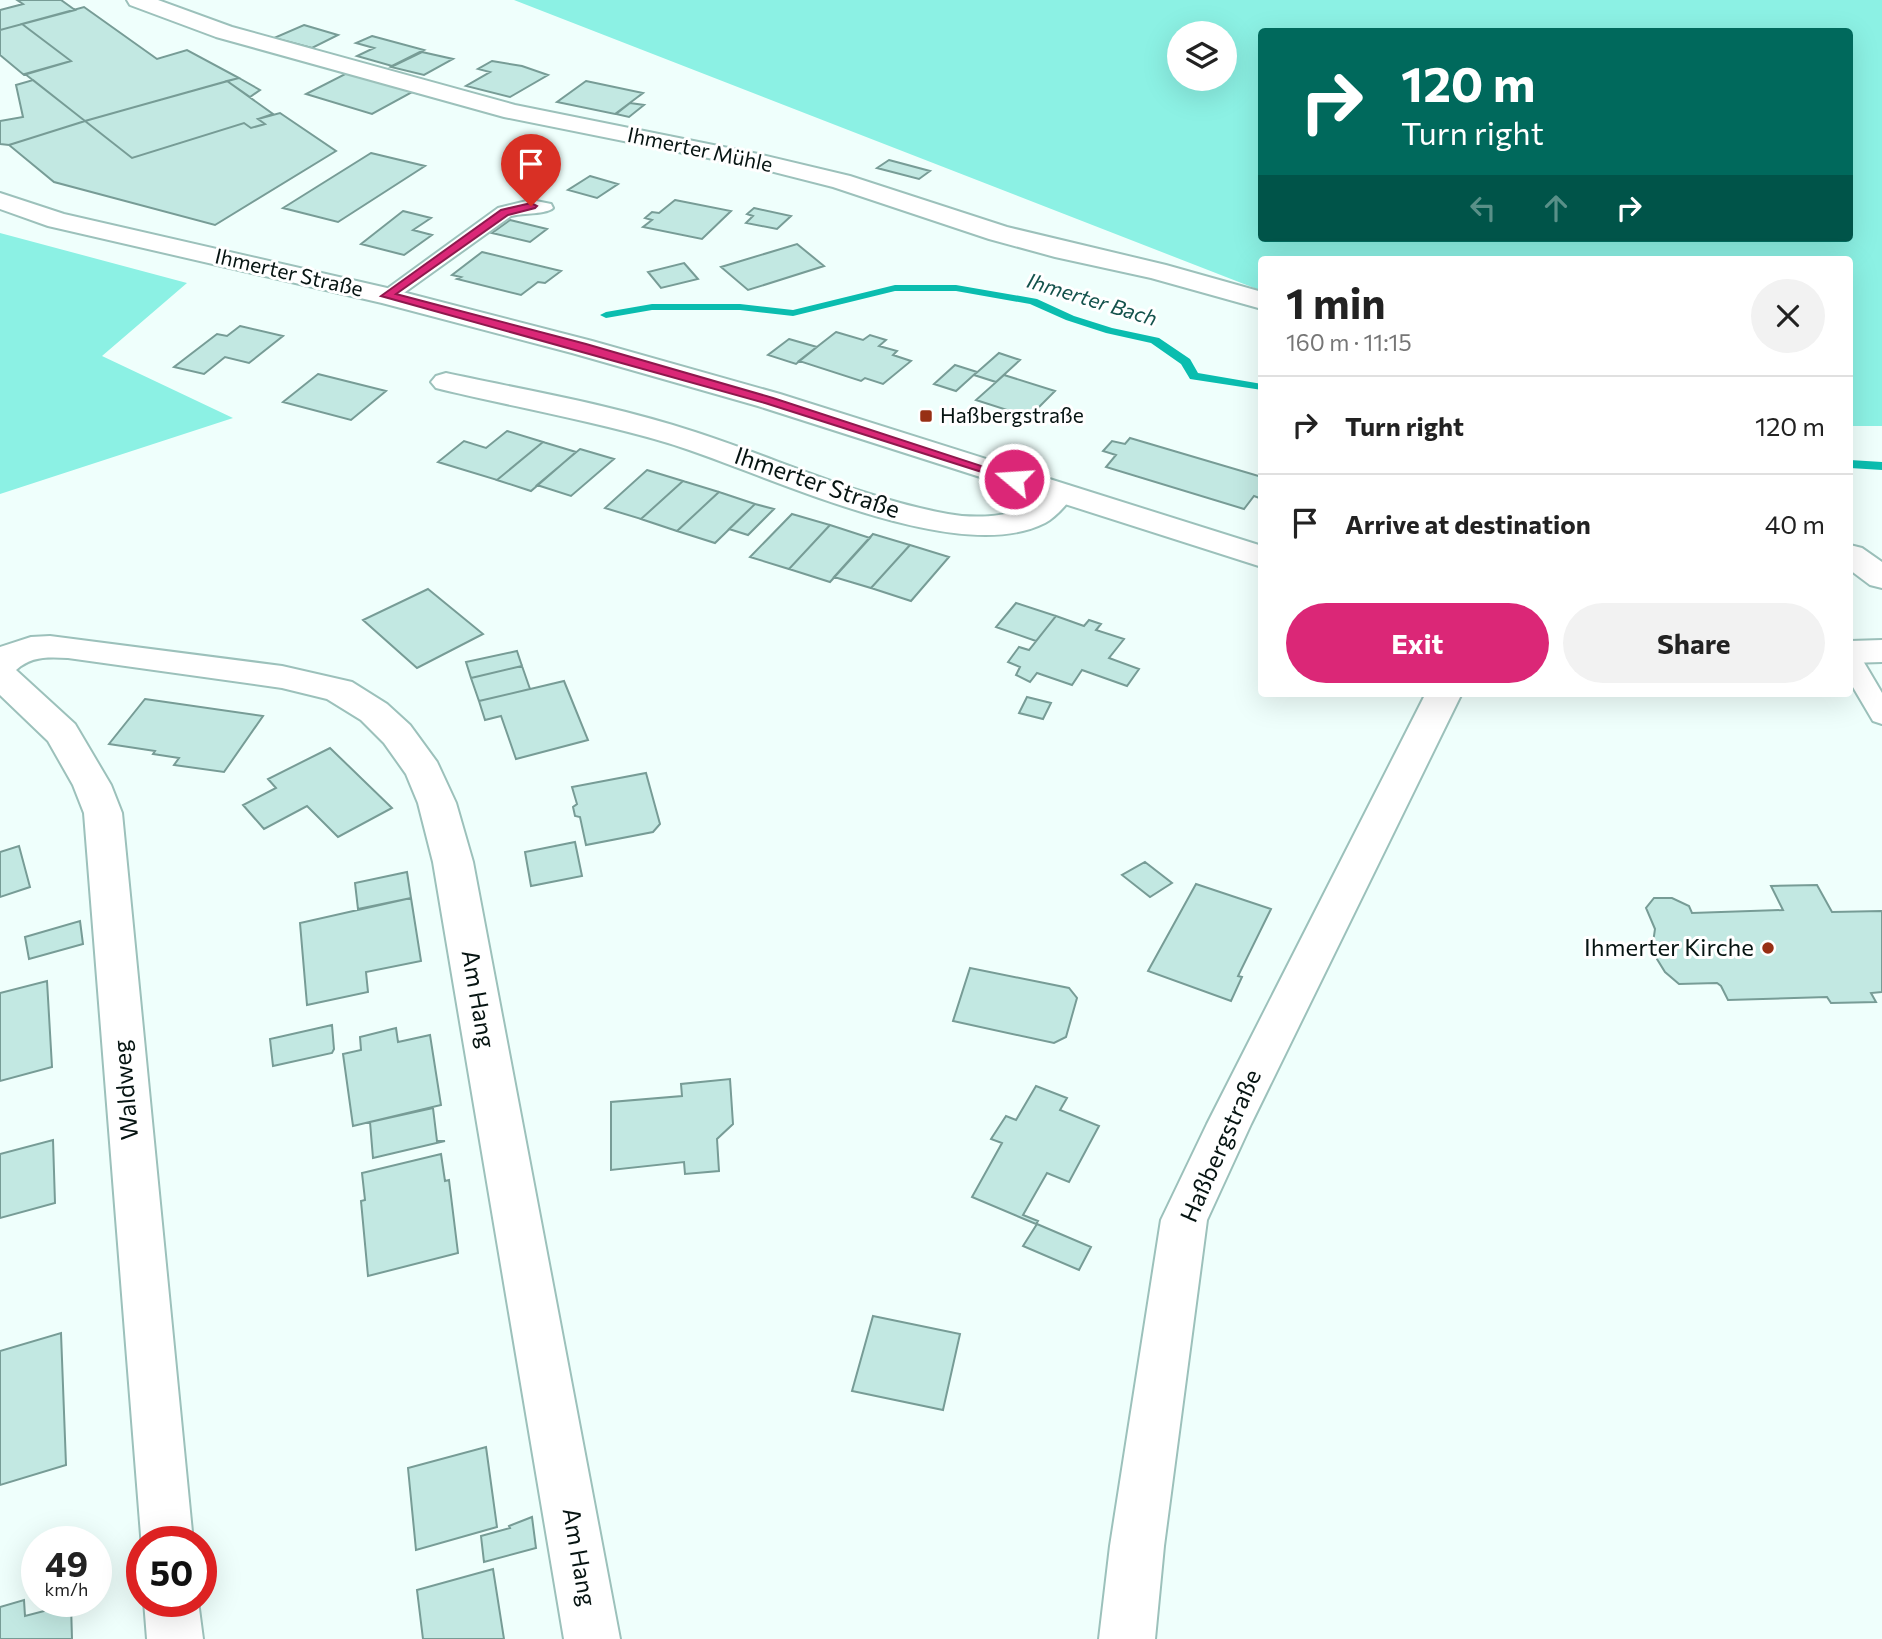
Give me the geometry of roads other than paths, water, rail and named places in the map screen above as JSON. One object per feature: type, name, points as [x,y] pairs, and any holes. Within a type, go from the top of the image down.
[{"type":"street","name":"Ihmerter Mühle","points":[[138,0],[224,32],[512,112],[758,161],[841,181],[921,205],[998,233],[1055,249],[1156,271],[1258,300]]},
{"type":"street","name":"Ihmerter Straße","points":[[0,201],[57,220],[387,296],[582,346],[769,400],[1258,556]]},
{"type":"street","name":"Ihmerter Straße","points":[[446,382],[600,415],[681,437],[865,502],[947,524],[983,526],[1017,522],[1036,514],[1059,493]]},
{"type":"street","points":[[1853,557],[1882,578]]},
{"type":"street","name":"Am Hang","points":[[0,667],[11,655],[46,646],[68,647],[330,687],[374,712],[397,734],[424,771],[438,803],[453,862],[592,1639]]},
{"type":"street","points":[[1853,652],[1882,650]]},
{"type":"street","name":"Waldweg","points":[[0,675],[62,733],[92,785],[103,813],[165,1526]]},
{"type":"street","name":"Haßbergstraße","points":[[1127,1639],[1137,1546],[1184,1220],[1235,1111],[1442,697]]},
{"type":"street","points":[[173,1617],[175,1639]]},
{"type":"lane","points":[[387,296],[505,212],[531,206],[544,208]]},
{"type":"lane","points":[[1853,665],[1882,715]]},
{"type":"waterway","name":"Ihmerter Bach","points":[[606,315],[652,307],[740,307],[793,313],[895,288],[956,288],[1033,301],[1070,318],[1110,331],[1155,340],[1186,362],[1194,376],[1258,387]]},
{"type":"waterway","name":"Ihmerter Bach","points":[[1853,464],[1882,466]]},
{"type":"place","name":"Haßbergstraße","points":[[926,416]]},
{"type":"place","name":"Ihmerter Kirche","points":[[1768,948]]}]
